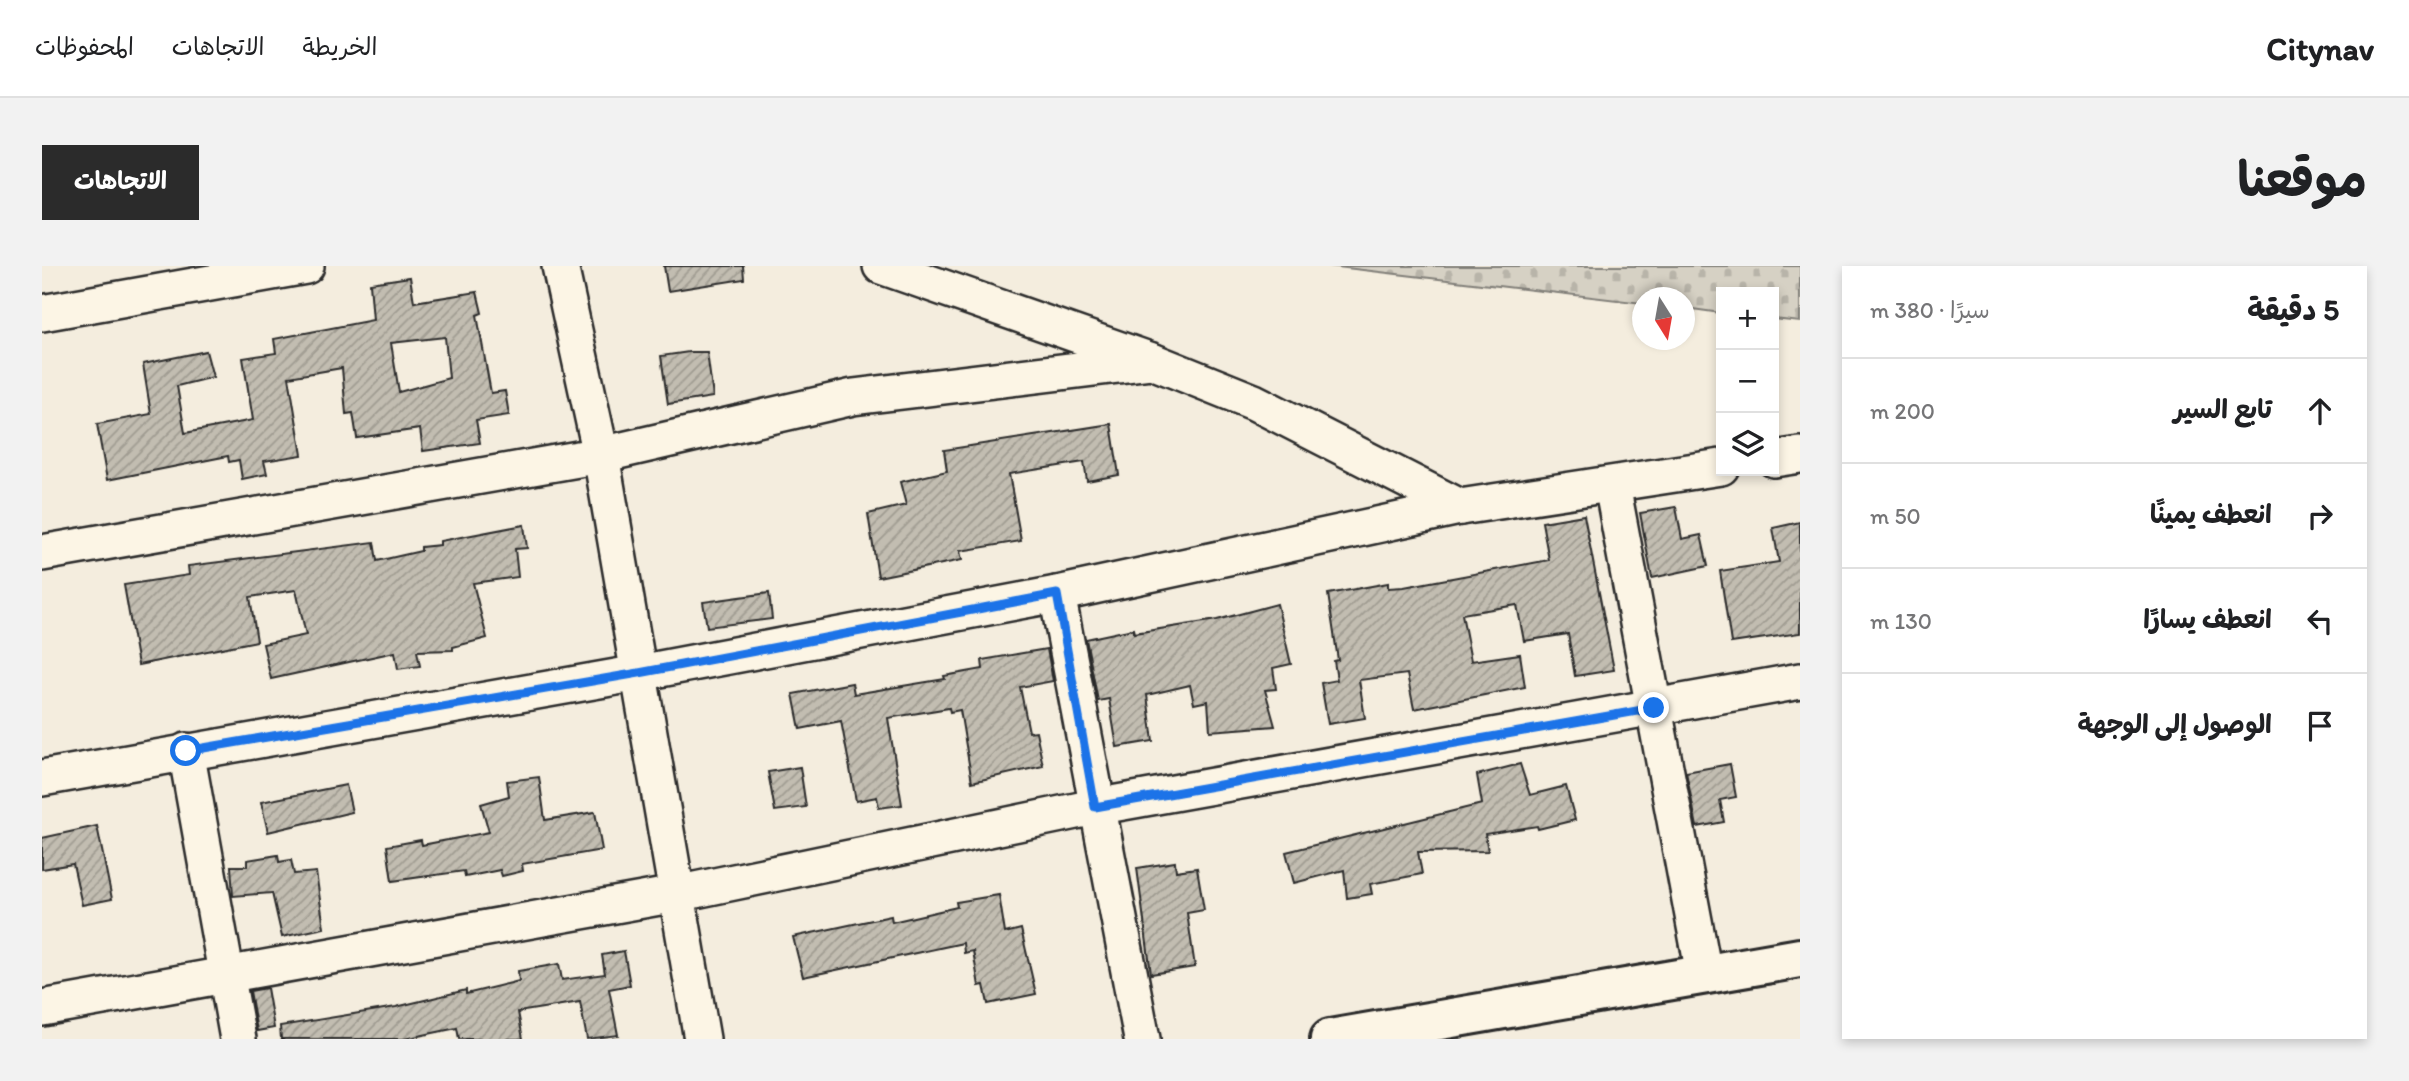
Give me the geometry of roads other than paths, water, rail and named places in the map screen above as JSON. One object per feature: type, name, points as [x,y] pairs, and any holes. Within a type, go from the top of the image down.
[{"type":"street","points":[[42,313],[306,266]]},
{"type":"street","points":[[560,266],[601,455],[702,1039]]},
{"type":"street","points":[[881,266],[1152,361],[1254,402],[1460,507]]},
{"type":"street","points":[[42,553],[601,455],[853,397],[1152,361]]},
{"type":"street","points":[[1779,458],[1800,455]]},
{"type":"street","points":[[42,778],[639,673],[1057,594],[1460,507],[1716,468]]},
{"type":"street","points":[[1612,485],[1704,974]]},
{"type":"street","points":[[1057,594],[1095,807],[1142,1039]]},
{"type":"street","points":[[42,1008],[676,894],[1095,807],[1800,681]]},
{"type":"street","points":[[186,751],[238,1039]]},
{"type":"street","points":[[1330,1039],[1800,958]]}]
